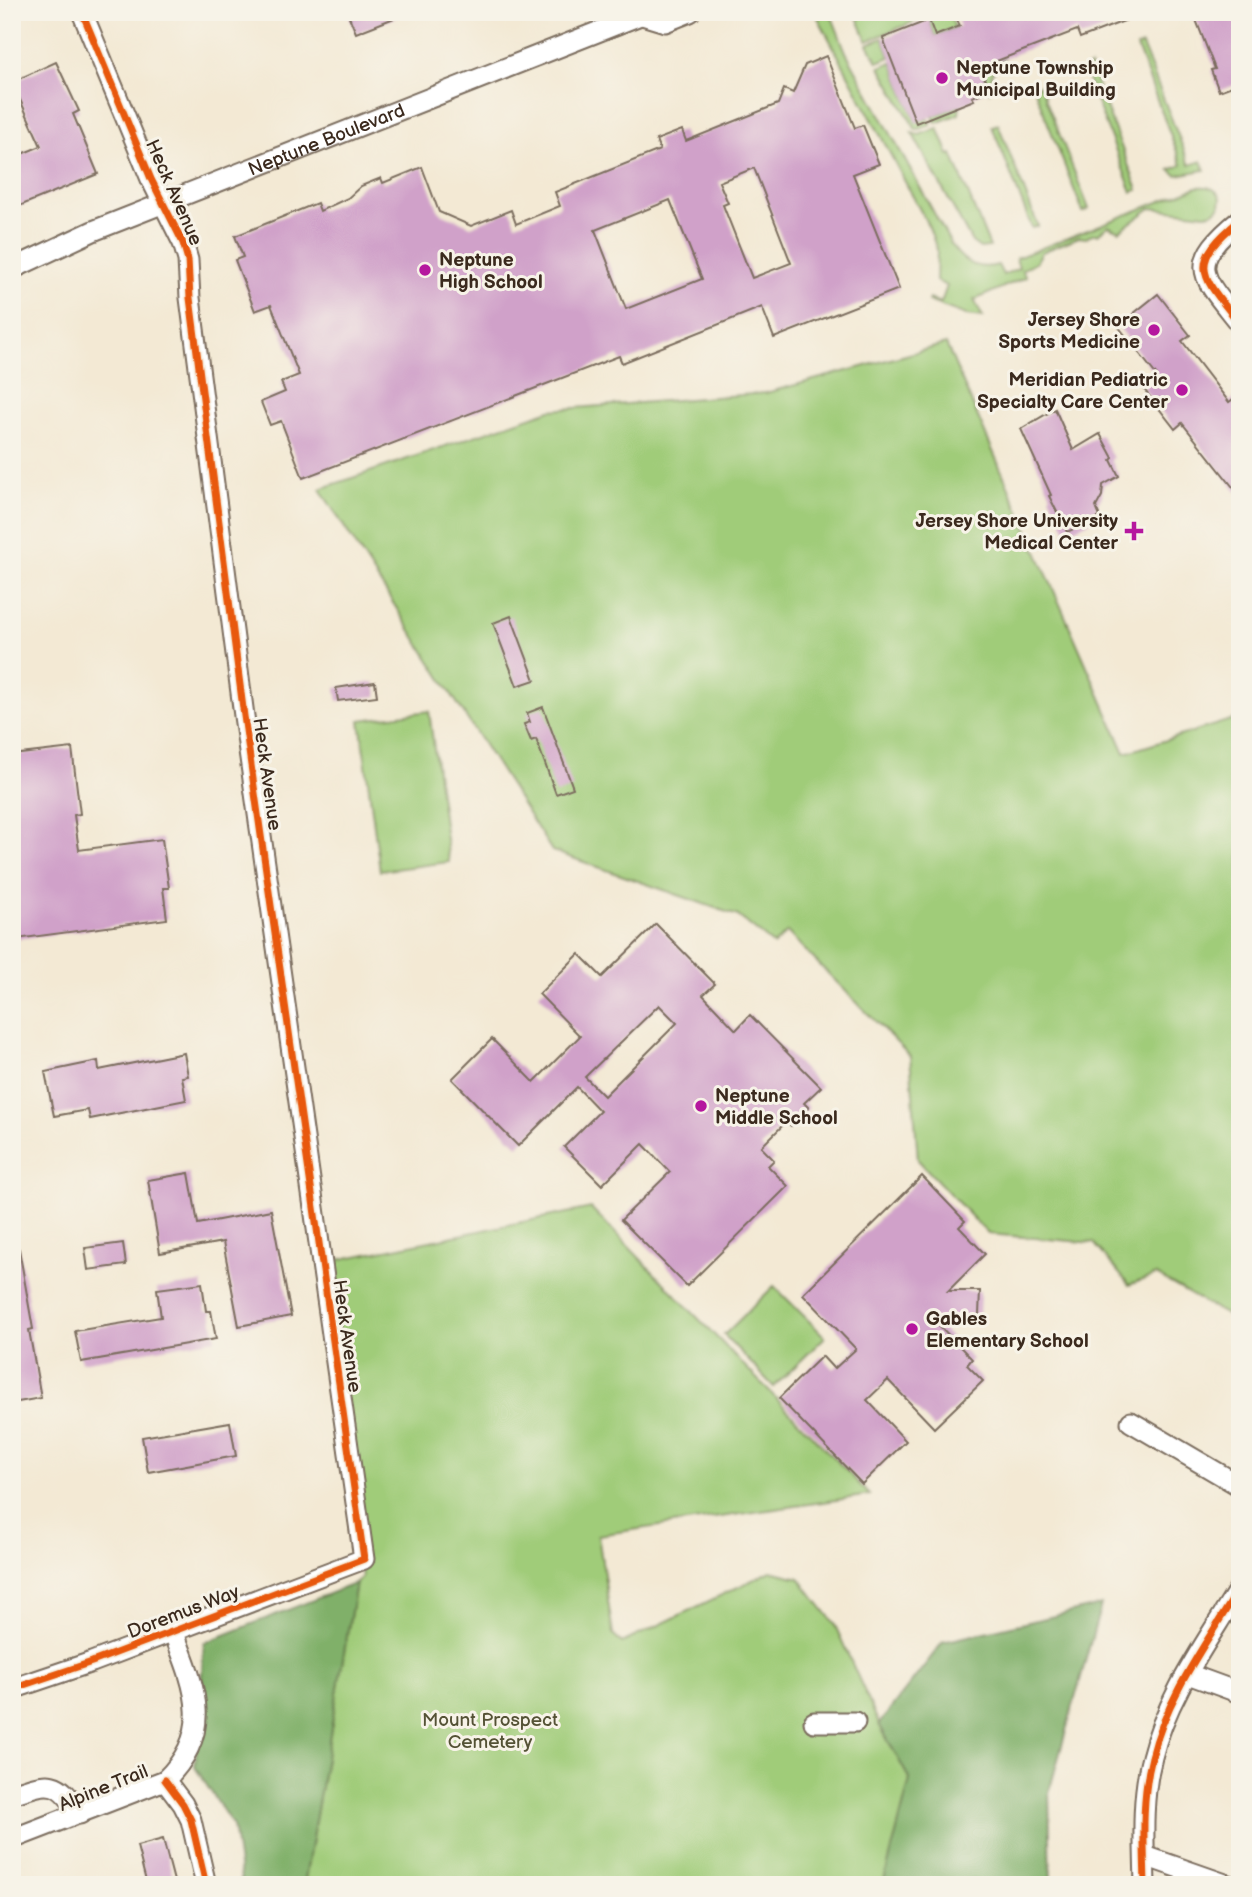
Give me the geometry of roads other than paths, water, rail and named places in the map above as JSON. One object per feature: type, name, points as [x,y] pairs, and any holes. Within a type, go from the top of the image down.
[{"type":"street","name":"Heck Avenue","points":[[82,12],[151,179],[180,235],[188,260],[190,298],[244,716],[364,1559]]},
{"type":"street","name":"Neptune Boulevard","points":[[12,269],[93,231],[645,13],[665,22],[690,12]]},
{"type":"street","points":[[1240,220],[1216,239],[1204,265],[1205,276],[1213,290],[1240,324]]},
{"type":"street","points":[[1131,1422],[1240,1486]]},
{"type":"street","name":"Doremus Way","points":[[12,1689],[364,1559]]},
{"type":"street","points":[[1145,1885],[1145,1802],[1151,1758],[1160,1728],[1188,1674],[1240,1587]]},
{"type":"street","name":"Alpine Trail","points":[[12,1839],[165,1780],[179,1766],[188,1753],[198,1719],[193,1687],[173,1631]]},
{"type":"street","points":[[1188,1674],[1240,1693]]},
{"type":"street","points":[[814,1721],[855,1721]]},
{"type":"street","name":"Alpine Trail","points":[[165,1780],[183,1804],[191,1821],[206,1885]]},
{"type":"street","name":"Alpine Trail","points":[[12,1794],[42,1784],[55,1786],[69,1795],[80,1814]]},
{"type":"street","points":[[1145,1856],[1228,1885]]},
{"type":"place","name":"Neptune Township Municipal Building","points":[[942,78]]},
{"type":"place","name":"Neptune High School","points":[[425,270]]},
{"type":"place","name":"Jersey Shore Sports Medicine","points":[[1154,330]]},
{"type":"place","name":"Meridian Pediatric Specialty Care Center","points":[[1182,390]]},
{"type":"place","name":"Jersey Shore University Medical Center","points":[[1134,531]]},
{"type":"place","name":"Neptune Middle School","points":[[701,1106]]},
{"type":"place","name":"Gables Elementary School","points":[[912,1329]]},
{"type":"park label","name":"Mount Prospect Cemetery","points":[[490,1730]]}]
